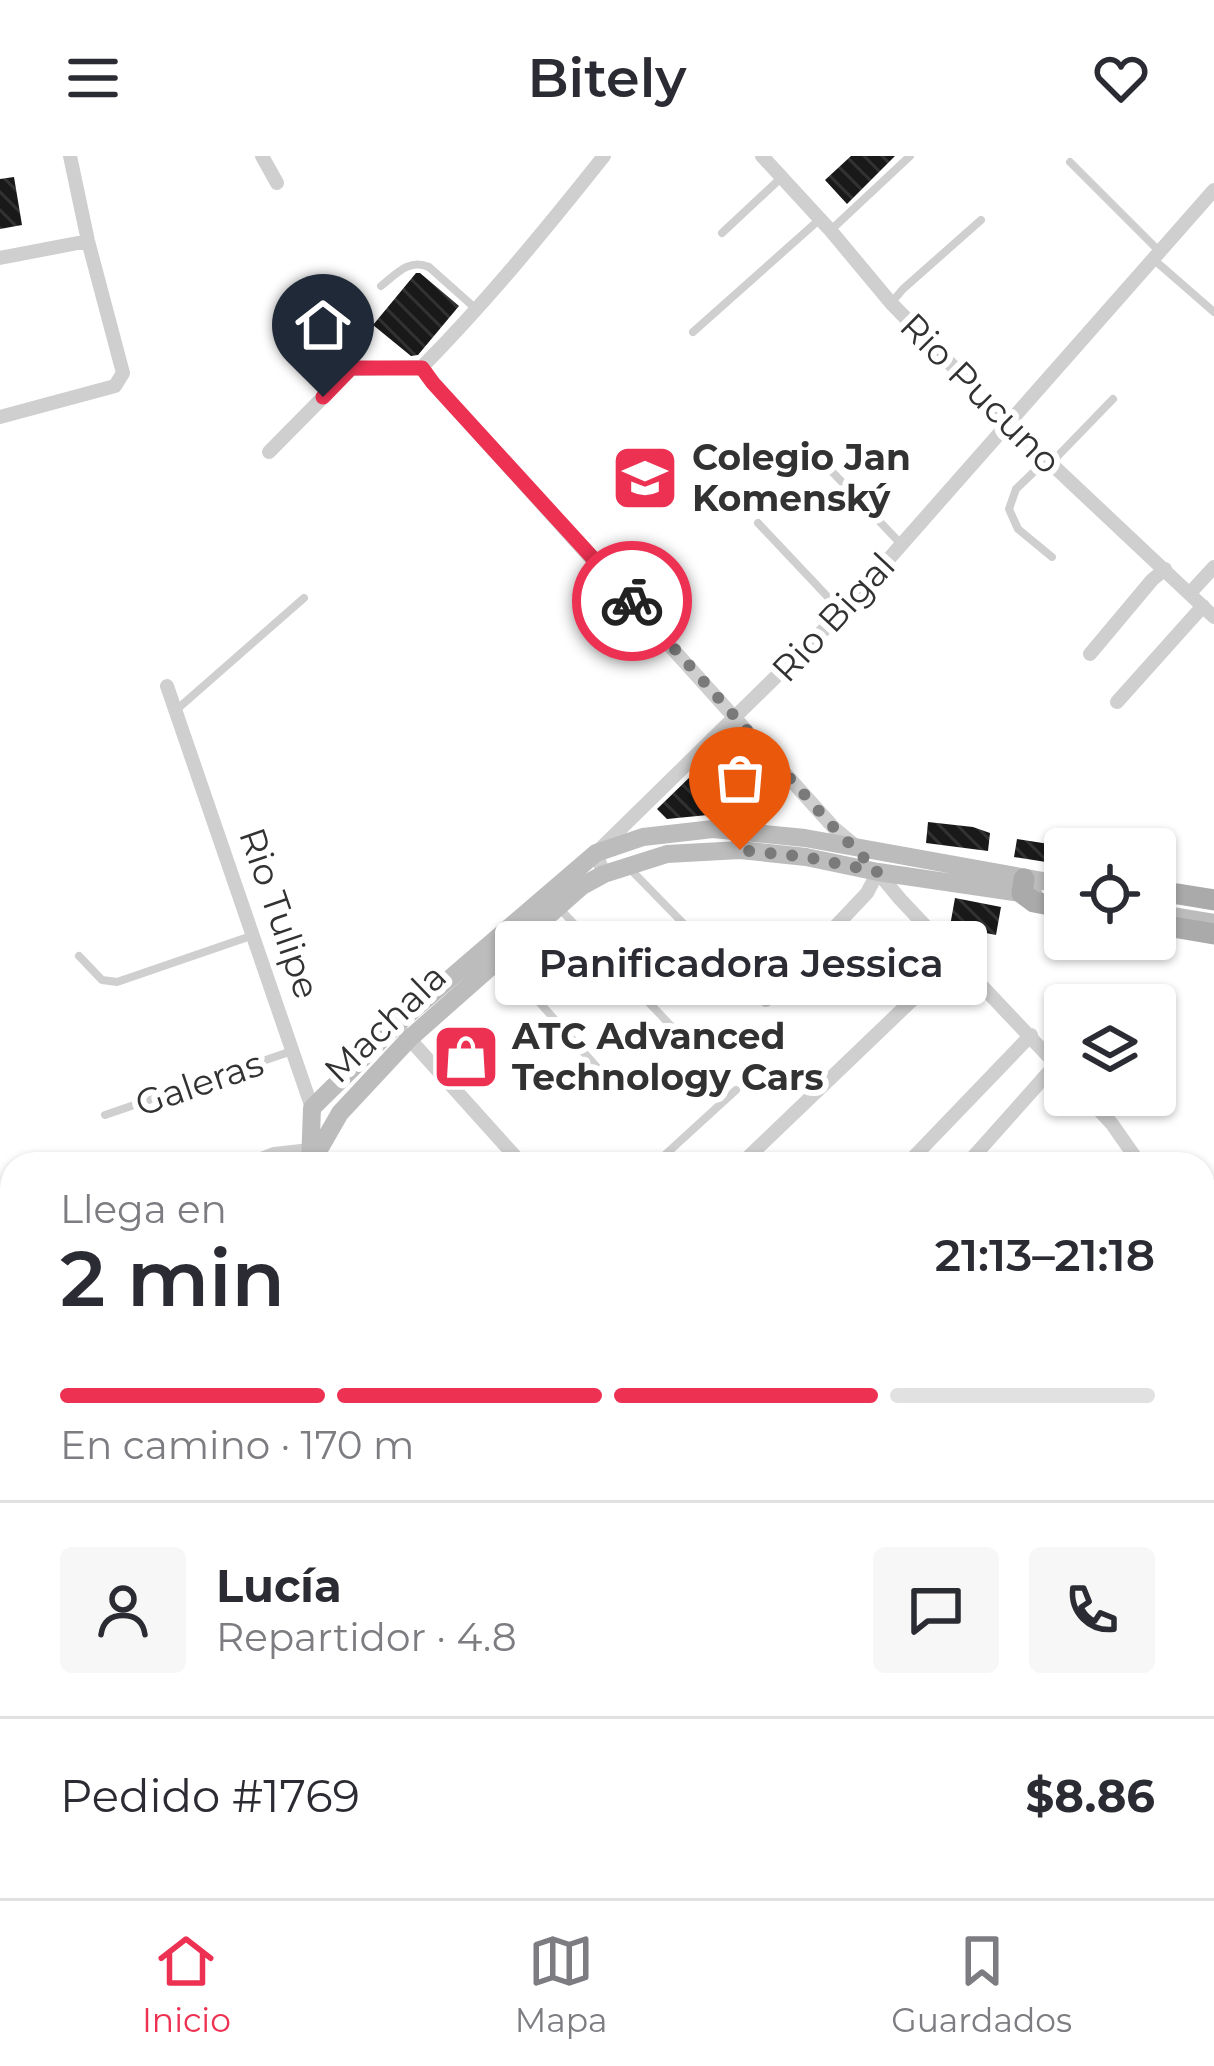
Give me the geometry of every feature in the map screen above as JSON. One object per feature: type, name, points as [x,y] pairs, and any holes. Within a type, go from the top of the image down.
[{"type":"main road","name":"Machala","points":[[312,1108],[596,853],[643,837],[713,830],[805,838],[1023,886]]},
{"type":"main road","name":"Machala","points":[[313,1152],[403,1031],[500,958],[582,886],[604,874],[667,854],[740,850],[878,872],[1044,886]]},
{"type":"main road","points":[[1023,886],[1034,902],[1044,903]]},
{"type":"main road","points":[[1176,894],[1214,900]]},
{"type":"main road","points":[[1176,902],[1214,910]]},
{"type":"main road","points":[[1176,917],[1214,922]]},
{"type":"main road","points":[[1176,928],[1214,934]]},
{"type":"main road","name":"Rio Tulipe","points":[[310,1152],[312,1108]]},
{"type":"street","points":[[0,417],[115,386],[123,373],[70,156]]},
{"type":"street","points":[[262,156],[277,183]]},
{"type":"street","points":[[268,452],[351,368],[422,368],[477,310],[604,156]]},
{"type":"street","name":"Rio Pucuno","points":[[762,156],[891,303],[1009,424],[1209,612]]},
{"type":"street","name":"Rio Bigal","points":[[596,853],[842,612],[1213,194]]},
{"type":"street","points":[[0,258],[88,241]]},
{"type":"street","points":[[422,368],[835,829],[1044,1050]]},
{"type":"street","points":[[1190,593],[1214,567]]},
{"type":"street","points":[[1090,654],[1165,569]]},
{"type":"street","points":[[1117,702],[1209,612]]},
{"type":"street","name":"Rio Tulipe","points":[[166,686],[312,1108]]},
{"type":"street","points":[[596,853],[604,874]]},
{"type":"street","points":[[766,1000],[867,893],[878,872]]},
{"type":"street","points":[[754,1152],[956,958]]},
{"type":"street","points":[[403,1031],[511,1152]]},
{"type":"street","points":[[919,1152],[1031,1035]]},
{"type":"street","points":[[979,1152],[1044,1085]]},
{"type":"street","points":[[1105,1116],[1132,1152]]},
{"type":"lane","points":[[694,332],[910,156]]},
{"type":"lane","points":[[1070,162],[1214,312]]},
{"type":"lane","points":[[722,233],[782,177]]},
{"type":"lane","points":[[891,303],[981,220]]},
{"type":"lane","points":[[380,286],[411,263],[421,263],[477,310]]},
{"type":"lane","points":[[1052,557],[1018,529],[1009,509],[1016,489],[1113,399]]},
{"type":"lane","points":[[819,458],[902,544]]},
{"type":"lane","points":[[758,523],[842,612]]},
{"type":"lane","points":[[175,711],[304,598]]},
{"type":"lane","points":[[628,866],[728,969]]},
{"type":"lane","points":[[558,907],[674,1028]]},
{"type":"lane","points":[[79,956],[102,980],[117,982],[253,935]]},
{"type":"lane","points":[[500,958],[618,1091]]},
{"type":"lane","name":"Galeras","points":[[105,1115],[293,1051]]},
{"type":"lane","points":[[668,1152],[736,1090]]},
{"type":"building","points":[[851,156],[895,156],[847,204],[825,180]]},
{"type":"building","points":[[14,177],[22,225],[0,229],[0,179]]},
{"type":"building","points":[[416,273],[459,306],[418,355],[411,356],[373,325]]},
{"type":"building","points":[[693,774],[728,813],[667,819],[657,809]]},
{"type":"building","points":[[928,822],[990,833],[988,851],[926,843]]},
{"type":"building","points":[[1017,839],[1044,843],[1044,862],[1014,857]]},
{"type":"building","points":[[955,898],[1001,907],[996,935],[950,926]]},
{"type":"way so far","points":[[632,601],[878,872],[740,850]]},
{"type":"place","name":"Colegio Jan Komenský","points":[[645,478]]},
{"type":"place","name":"Panificadora Jessica","points":[[740,850]]},
{"type":"place","name":"ATC Advanced Technology Cars","points":[[466,1057]]},
{"type":"route","points":[[323,397],[351,368],[422,368],[632,601]]}]
